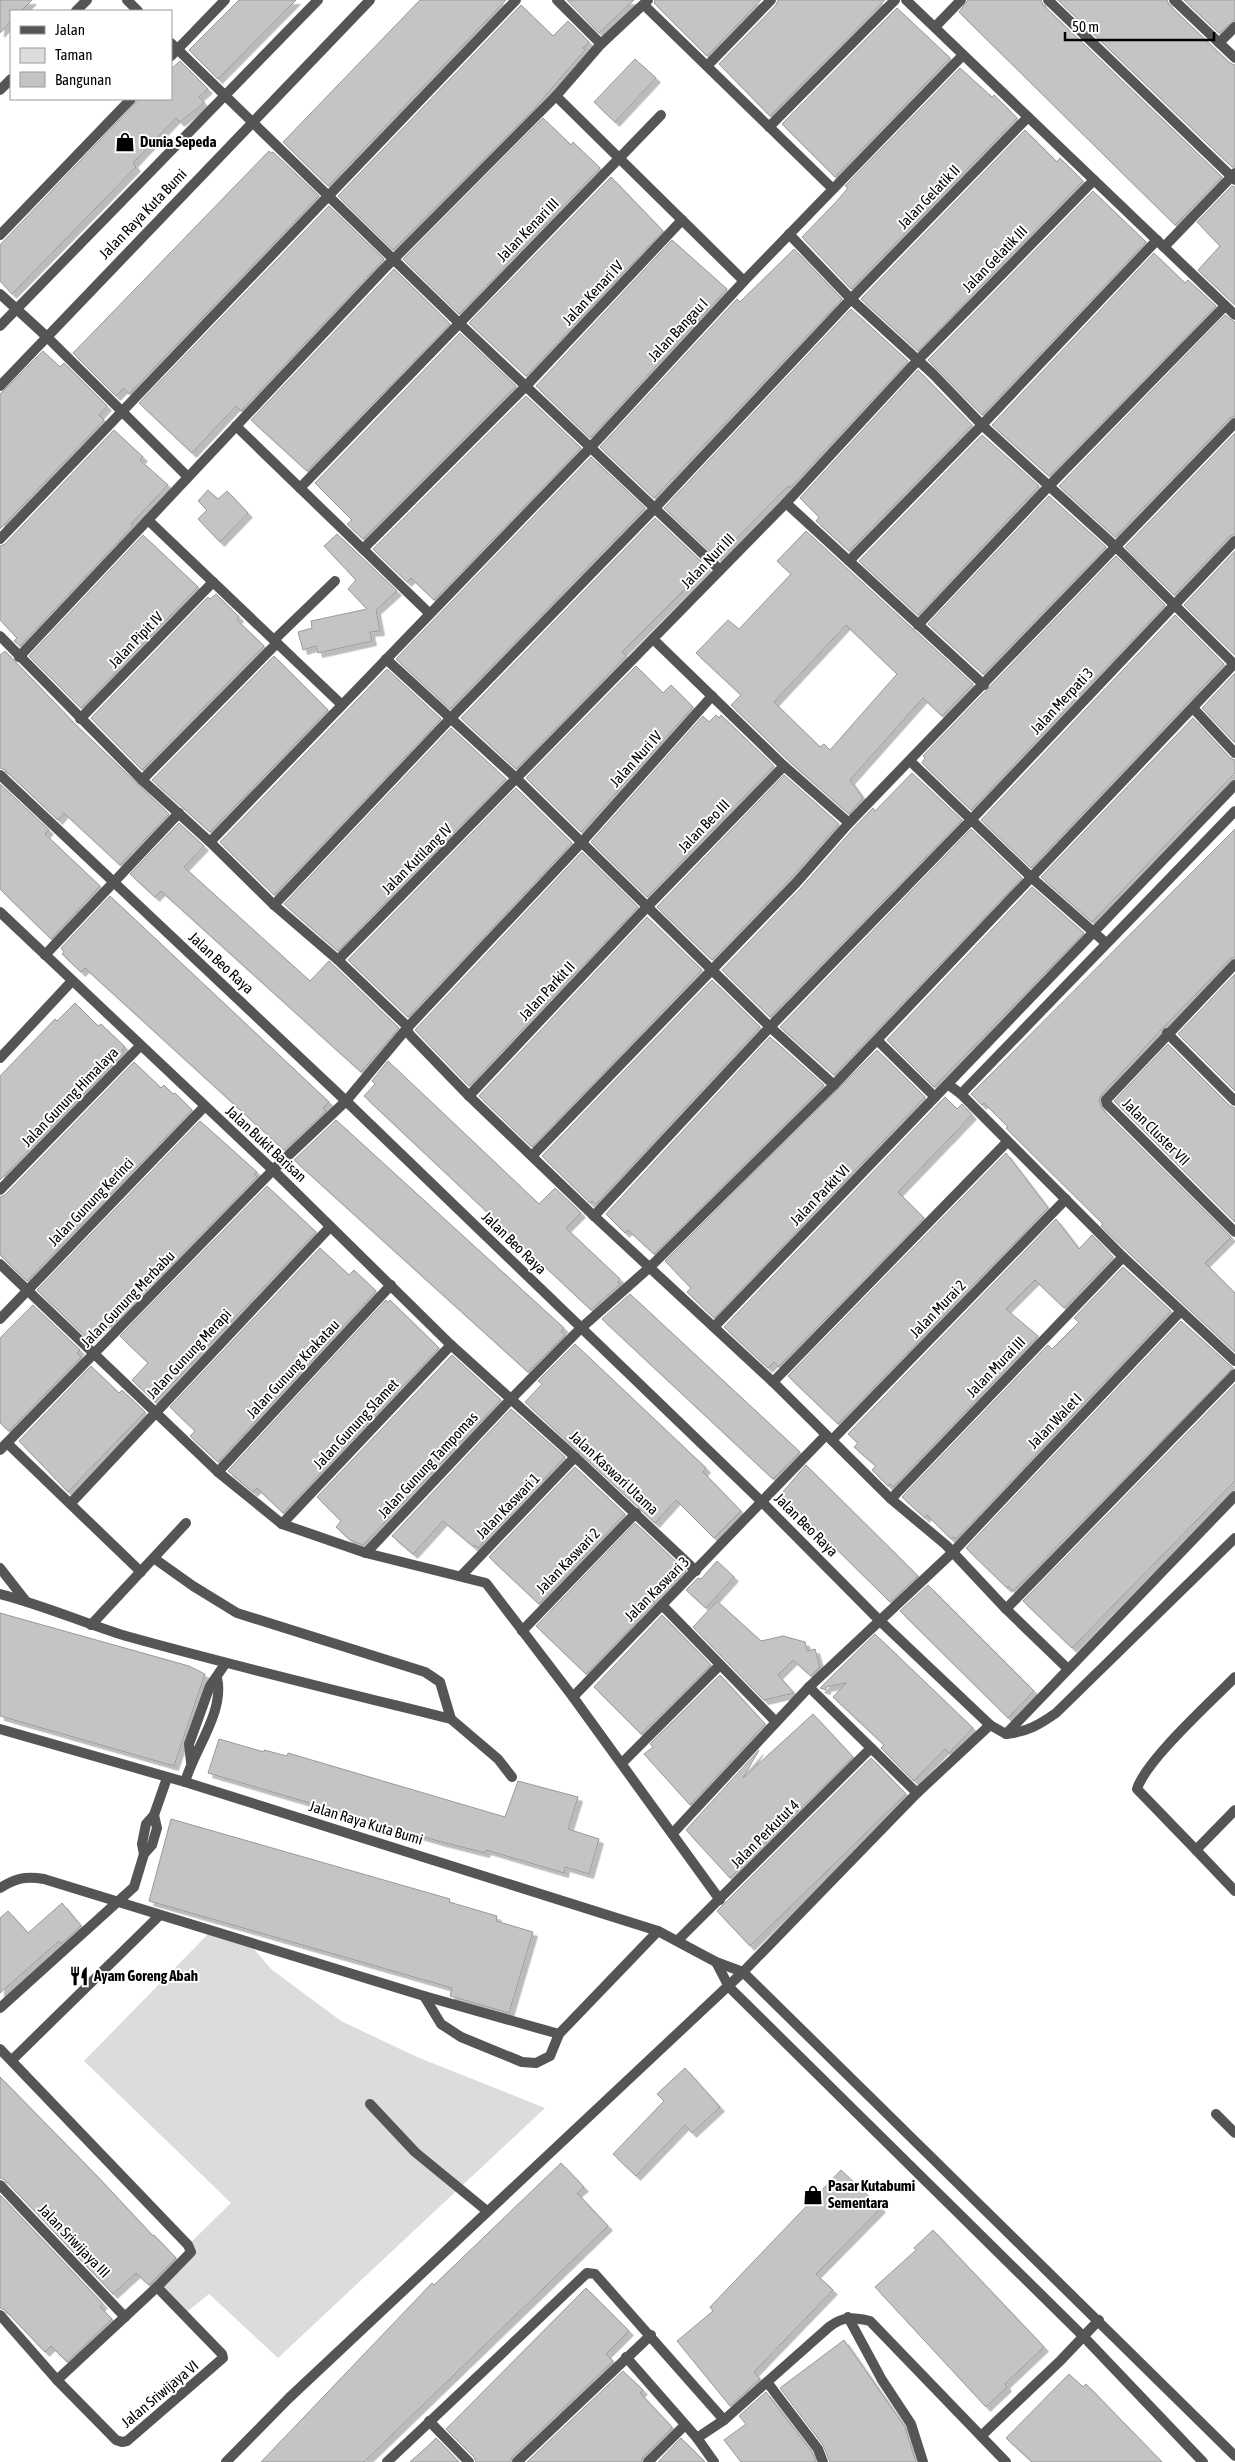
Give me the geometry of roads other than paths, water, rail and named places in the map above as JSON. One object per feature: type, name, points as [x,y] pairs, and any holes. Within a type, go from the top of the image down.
[{"type":"street","points":[[77,10],[87,0]]},
{"type":"street","points":[[126,0],[137,10]]},
{"type":"street","points":[[226,0],[173,50],[226,96],[459,323],[720,570]]},
{"type":"street","points":[[0,326],[318,0]]},
{"type":"street","name":"Jalan Raya Kuta Bumi","points":[[0,386],[370,0]]},
{"type":"street","points":[[0,539],[328,194],[516,0]]},
{"type":"street","points":[[557,0],[602,44]]},
{"type":"street","points":[[706,66],[771,0]]},
{"type":"street","points":[[769,127],[895,0]]},
{"type":"street","points":[[906,0],[1235,315]]},
{"type":"street","points":[[935,27],[961,0]]},
{"type":"street","points":[[849,561],[1160,244],[1234,176],[1048,0]]},
{"type":"street","points":[[1174,0],[1235,58]]},
{"type":"street","points":[[19,657],[394,259],[556,96],[602,44],[646,2],[706,66],[833,189]]},
{"type":"street","points":[[1219,43],[1235,27]]},
{"type":"street","name":"Jalan Bangau I","points":[[210,842],[590,448],[744,281],[963,55]]},
{"type":"street","points":[[0,90],[10,80]]},
{"type":"street","points":[[556,96],[744,281]]},
{"type":"street","points":[[0,235],[129,100]]},
{"type":"street","name":"Jalan Kenari III","points":[[300,488],[661,115]]},
{"type":"street","name":"Jalan Gelatik II","points":[[274,905],[450,719],[654,509],[851,299],[1028,117]]},
{"type":"street","name":"Jalan Gelatik III","points":[[918,360],[1094,180]]},
{"type":"street","name":"Jalan Kenari IV","points":[[363,549],[526,386],[682,220]]},
{"type":"street","points":[[789,234],[851,299],[918,360],[982,425],[1116,547],[1235,664]]},
{"type":"street","points":[[0,294],[46,336],[188,477]]},
{"type":"street","points":[[918,625],[1049,486],[1225,306]]},
{"type":"street","name":"Jalan Nuri III","points":[[517,779],[786,503],[918,360]]},
{"type":"street","points":[[532,1156],[713,970],[796,883],[849,823],[910,762],[1235,423]]},
{"type":"street","points":[[236,426],[429,613]]},
{"type":"street","points":[[786,503],[984,685]]},
{"type":"street","points":[[148,520],[342,705]]},
{"type":"street","name":"Jalan Merpati 3","points":[[594,1216],[770,1027],[972,819],[1173,604],[1235,541]]},
{"type":"street","points":[[142,780],[335,581]]},
{"type":"street","name":"Jalan Pipit IV","points":[[80,719],[213,582]]},
{"type":"street","points":[[0,636],[142,780],[210,842],[274,905],[338,960],[408,1027],[408,1032],[411,1036],[469,1096],[594,1216],[773,1382],[891,1499],[953,1552],[1006,1609],[1068,1669]]},
{"type":"street","points":[[653,639],[784,766],[849,823]]},
{"type":"street","points":[[386,659],[517,779],[770,1027],[834,1085]]},
{"type":"street","name":"Jalan Gunung Tampomas","points":[[366,1553],[512,1398],[580,1329],[650,1267],[834,1085],[1235,664]]},
{"type":"street","name":"Jalan Nuri IV","points":[[408,1027],[582,842],[712,696]]},
{"type":"street","points":[[1193,708],[1235,753]]},
{"type":"street","points":[[910,762],[1032,878],[1106,943]]},
{"type":"street","name":"Jalan Beo III","points":[[647,907],[784,766]]},
{"type":"street","name":"Jalan Beo Raya","points":[[0,775],[346,1101],[580,1329],[763,1503],[879,1620],[990,1725],[1006,1734]]},
{"type":"street","name":"Jalan Kutilang IV","points":[[338,960],[517,779]]},
{"type":"street","name":"Jalan Parkit VI","points":[[714,1327],[935,1097],[949,1085],[1235,785]]},
{"type":"street","points":[[961,1094],[1235,811]]},
{"type":"street","points":[[45,955],[179,814]]},
{"type":"street","name":"Jalan Parkit II","points":[[469,1096],[647,907]]},
{"type":"street","name":"Jalan Bukit Barisan","points":[[0,912],[204,1107],[273,1170],[451,1345],[512,1398]]},
{"type":"street","name":"Jalan Cluster VII","points":[[1235,964],[1167,1033],[1106,1100],[1107,1104],[1235,1232]]},
{"type":"street","points":[[0,1058],[72,981]]},
{"type":"street","points":[[1018,1012],[1029,1023]]},
{"type":"street","name":"Jalan Gunung Merbabu","points":[[3,1447],[96,1354],[273,1170],[346,1101],[408,1027]]},
{"type":"street","points":[[1167,1033],[1235,1101]]},
{"type":"street","points":[[877,1040],[935,1097]]},
{"type":"street","name":"Jalan Gunung Himalaya","points":[[0,1190],[140,1046]]},
{"type":"street","points":[[949,1085],[961,1094],[1123,1257],[1180,1312],[1235,1361]]},
{"type":"street","name":"Jalan Gunung Kerinci","points":[[0,1319],[204,1107]]},
{"type":"street","points":[[773,1382],[1007,1142]]},
{"type":"street","name":"Jalan Murai 2","points":[[763,1503],[1066,1199]]},
{"type":"street","name":"Jalan Gunung Merapi","points":[[71,1503],[154,1412],[330,1227]]},
{"type":"street","name":"Jalan Murai III","points":[[891,1499],[1123,1257]]},
{"type":"street","points":[[0,1264],[218,1472],[282,1524],[366,1553],[462,1575],[486,1583],[492,1588],[522,1631],[622,1763],[720,1900]]},
{"type":"street","name":"Jalan Gunung Krakatau","points":[[218,1472],[391,1286]]},
{"type":"street","name":"Jalan Walet I","points":[[673,1833],[809,1687],[953,1552],[1180,1312]]},
{"type":"street","name":"Jalan Gunung Slamet","points":[[282,1524],[451,1345]]},
{"type":"street","points":[[1006,1609],[1235,1374]]},
{"type":"street","name":"Jalan Kaswari Utama","points":[[512,1398],[696,1571]]},
{"type":"street","points":[[3,1447],[71,1503],[142,1572]]},
{"type":"street","name":"Jalan Kaswari 1","points":[[462,1575],[575,1457]]},
{"type":"street","points":[[1006,1734],[1235,1496]]},
{"type":"street","name":"Jalan Kaswari 3","points":[[573,1697],[763,1503]]},
{"type":"street","name":"Jalan Kaswari 2","points":[[522,1631],[636,1513]]},
{"type":"street","points":[[91,1625],[155,1559],[186,1523]]},
{"type":"street","points":[[1006,1734],[1022,1733],[1036,1727],[1056,1713],[1235,1538]]},
{"type":"street","points":[[155,1559],[236,1613],[425,1672],[440,1682],[451,1718]]},
{"type":"street","points":[[0,1568],[25,1600]]},
{"type":"street","points":[[0,1594],[25,1600],[91,1625],[225,1664],[451,1718],[498,1759],[512,1777]]},
{"type":"street","points":[[662,1605],[776,1722]]},
{"type":"street","points":[[185,1782],[191,1762],[189,1744],[210,1686],[225,1664]]},
{"type":"street","points":[[622,1763],[720,1665]]},
{"type":"street","points":[[1235,1677],[1157,1758],[1140,1780],[1137,1789],[1235,1891]]},
{"type":"street","points":[[809,1687],[917,1793]]},
{"type":"street","points":[[226,2462],[289,2398],[487,2211],[729,1987],[917,1793],[990,1725]]},
{"type":"street","name":"Jalan Raya Kuta Bumi","points":[[0,1729],[185,1782],[658,1931],[716,1962],[743,1972]]},
{"type":"street","name":"Jalan Perkutut 4","points":[[678,1940],[871,1748]]},
{"type":"street","points":[[0,2008],[134,1887],[144,1854],[152,1845],[157,1828],[154,1815],[167,1778]]},
{"type":"street","points":[[1196,1850],[1235,1810]]},
{"type":"street","points":[[0,1888],[15,1878],[28,1876],[44,1878],[424,1996],[559,2034]]},
{"type":"street","points":[[12,2060],[160,1915]]},
{"type":"street","points":[[424,1996],[441,2024],[462,2037],[522,2062],[536,2063],[550,2056],[559,2034],[658,1931]]},
{"type":"street","points":[[716,1962],[729,1987],[1084,2336],[1203,2462]]},
{"type":"street","points":[[743,1972],[1099,2320],[1235,2456]]},
{"type":"street","points":[[0,2049],[188,2245],[191,2252],[157,2287],[57,2380],[0,2315]]},
{"type":"street","points":[[370,2104],[415,2152],[487,2211]]},
{"type":"street","points":[[1216,2114],[1235,2133]]},
{"type":"street","name":"Jalan Sriwijaya III","points":[[0,2186],[125,2317]]},
{"type":"street","points":[[387,2462],[429,2420],[587,2273],[595,2274],[651,2335],[724,2420]]},
{"type":"street","name":"Jalan Sriwijaya VI","points":[[57,2380],[116,2440],[122,2442],[127,2441],[222,2362],[222,2354],[157,2287]]},
{"type":"street","points":[[848,2317],[882,2380],[911,2424],[923,2462]]},
{"type":"street","points":[[696,2438],[724,2420],[829,2327],[838,2320],[848,2317],[870,2321],[1006,2462]]},
{"type":"street","points":[[981,2436],[1099,2320]]},
{"type":"street","points":[[517,2462],[651,2335]]},
{"type":"street","points":[[626,2357],[686,2425],[714,2462]]},
{"type":"street","points":[[767,2382],[818,2449],[823,2462]]},
{"type":"street","points":[[429,2420],[469,2462]]},
{"type":"street","points":[[648,2462],[686,2425]]},
{"type":"place","name":"Dunia Sepeda","points":[[125,142]]},
{"type":"place","name":"Ayam Goreng Abah","points":[[79,1976]]},
{"type":"place","name":"Pasar Kutabumi Sementara","points":[[813,2195]]}]
